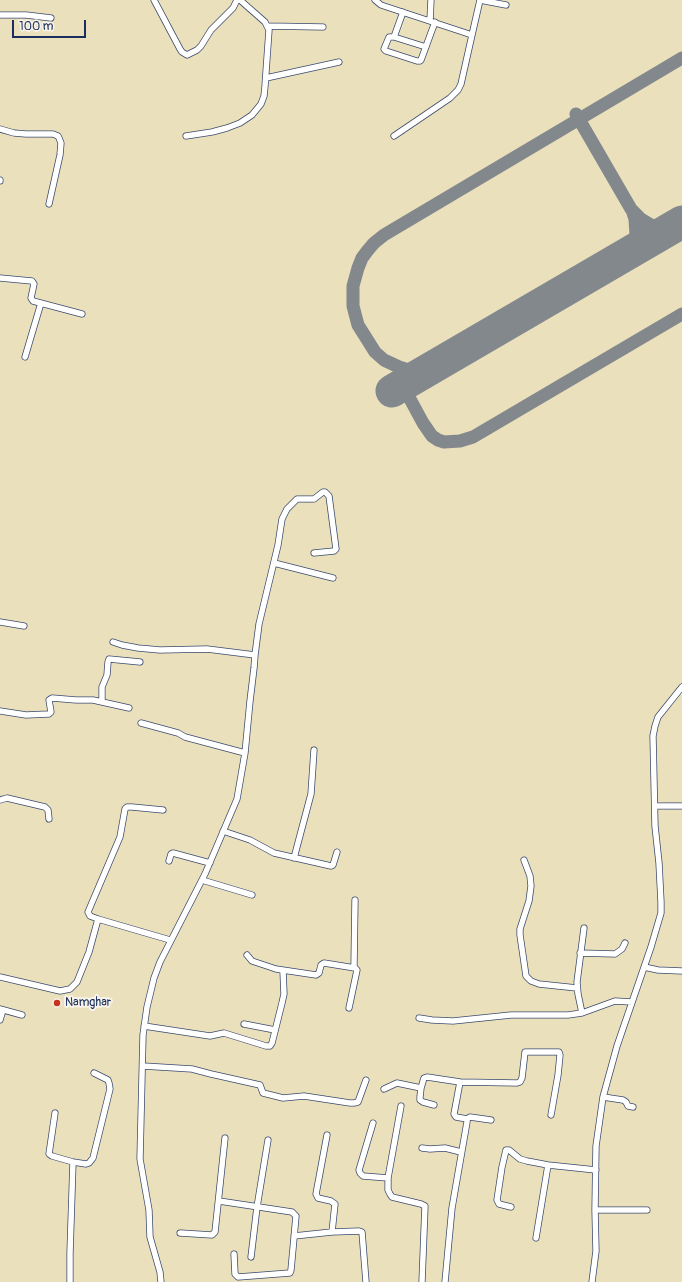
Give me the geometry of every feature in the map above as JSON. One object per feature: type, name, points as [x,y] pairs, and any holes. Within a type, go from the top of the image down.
[{"type":"street","points":[[154,0],[180,49],[188,55],[198,50],[214,26],[233,8],[238,0],[265,22],[267,26],[269,37],[266,78],[264,96],[261,104],[252,115],[240,123],[227,128],[186,136]]},
{"type":"street","points":[[375,0],[381,5],[472,35]]},
{"type":"street","points":[[426,47],[390,37],[388,38],[385,47],[386,51],[418,62],[421,60],[426,47],[433,22],[431,0]]},
{"type":"street","points":[[394,136],[450,98],[458,90],[461,84],[480,0],[506,5]]},
{"type":"street","points":[[394,37],[403,12]]},
{"type":"street","points":[[0,15],[26,15],[51,18]]},
{"type":"street","points":[[267,26],[323,27]]},
{"type":"street","points":[[266,78],[339,62]]},
{"type":"street","points":[[0,129],[20,133],[53,134],[58,136],[61,143],[60,155],[50,204]]},
{"type":"street","points":[[0,278],[32,281],[34,284],[31,300],[82,314]]},
{"type":"street","points":[[25,357],[41,303]]},
{"type":"street","points":[[161,1282],[160,1272],[150,1237],[147,1200],[140,1159],[144,1026],[154,978],[170,940],[210,863],[237,798],[245,753],[254,655],[259,624],[274,563],[282,519],[287,509],[297,500],[314,499],[325,492],[329,496],[336,549],[334,551],[314,553]]},
{"type":"street","points":[[274,563],[332,578]]},
{"type":"street","points":[[0,622],[24,626]]},
{"type":"street","points":[[113,642],[122,646],[138,648],[160,650],[207,649],[254,655]]},
{"type":"street","points":[[102,701],[102,687],[107,675],[109,659],[140,662]]},
{"type":"street","points":[[592,1282],[596,1251],[596,1146],[603,1097],[617,1046],[658,926],[661,902],[655,826],[653,745],[655,726],[658,717],[682,687]]},
{"type":"street","points":[[0,711],[26,715],[49,714],[51,712],[49,701],[51,698],[102,701],[129,708]]},
{"type":"street","points":[[141,723],[245,753]]},
{"type":"street","points":[[294,858],[311,794],[314,750]]},
{"type":"street","points":[[0,800],[7,798],[45,807],[48,810],[49,819]]},
{"type":"street","points":[[655,806],[682,806]]},
{"type":"street","points":[[163,810],[132,807],[127,807],[125,809],[120,837],[88,914],[98,920],[170,940]]},
{"type":"street","points":[[223,830],[250,840],[268,851],[332,866],[337,852]]},
{"type":"street","points":[[169,860],[171,854],[173,853],[210,863]]},
{"type":"street","points":[[524,860],[530,876],[531,886],[529,902],[522,921],[520,935],[526,976],[531,981],[539,984],[577,988]]},
{"type":"street","points":[[202,880],[252,895]]},
{"type":"street","points":[[349,1008],[356,970],[354,967],[355,900]]},
{"type":"street","points":[[0,977],[60,991],[70,989],[77,982],[89,952],[98,920]]},
{"type":"street","points":[[582,1013],[577,988],[584,928]]},
{"type":"street","points":[[580,953],[616,954],[622,949],[625,943]]},
{"type":"street","points":[[248,955],[252,961],[283,971],[295,971],[316,975],[319,973],[322,964],[324,963],[354,967]]},
{"type":"street","points":[[644,967],[658,970],[682,971]]},
{"type":"street","points":[[144,1026],[210,1036],[224,1034],[268,1046],[271,1045],[284,994],[283,971]]},
{"type":"street","points":[[419,1018],[453,1021],[511,1015],[582,1013],[610,1002],[632,1002]]},
{"type":"street","points":[[0,1020],[1,1010],[22,1015]]},
{"type":"street","points":[[244,1024],[275,1030]]},
{"type":"street","points":[[434,1105],[420,1100],[424,1078],[427,1077],[460,1082],[517,1083],[520,1082],[522,1078],[525,1052],[559,1052],[558,1075],[551,1115]]},
{"type":"street","points":[[143,1066],[198,1071],[259,1085],[261,1086],[263,1093],[283,1098],[304,1096],[354,1104],[358,1102],[366,1080]]},
{"type":"street","points":[[55,1113],[49,1154],[73,1162],[89,1163],[93,1158],[110,1086],[108,1080],[94,1073]]},
{"type":"street","points":[[460,1082],[454,1114],[467,1119],[470,1117],[491,1120]]},
{"type":"street","points":[[384,1089],[397,1083],[421,1088]]},
{"type":"street","points":[[603,1097],[622,1100],[626,1102],[628,1106],[633,1106]]},
{"type":"street","points":[[401,1106],[388,1178],[388,1190],[392,1197],[425,1206],[422,1282]]},
{"type":"street","points":[[445,1282],[452,1208],[468,1122],[467,1119]]},
{"type":"street","points":[[373,1123],[359,1170],[363,1176],[388,1178]]},
{"type":"street","points":[[328,1135],[316,1194],[318,1198],[331,1201],[335,1204],[332,1232]]},
{"type":"street","points":[[180,1233],[214,1234],[216,1230],[225,1138]]},
{"type":"street","points":[[251,1257],[257,1207],[268,1140]]},
{"type":"street","points":[[422,1148],[445,1148],[462,1152]]},
{"type":"street","points":[[511,1207],[499,1204],[497,1200],[506,1150],[510,1150],[523,1160],[548,1165],[596,1170]]},
{"type":"street","points":[[70,1282],[73,1162]]},
{"type":"street","points":[[536,1238],[548,1165]]},
{"type":"street","points":[[219,1201],[294,1212],[296,1216],[291,1272],[288,1274],[238,1277],[235,1274],[234,1254]]},
{"type":"street","points":[[595,1210],[648,1210]]},
{"type":"street","points":[[294,1236],[332,1232],[362,1232],[366,1282]]},
{"type":"taxiway","points":[[429,371],[415,372],[384,360],[375,352],[358,325],[353,306],[353,286],[362,258],[368,250],[384,235],[682,58]]},
{"type":"taxiway","points":[[576,114],[631,209],[641,219],[666,232]]},
{"type":"taxiway","points":[[628,254],[635,242],[636,235],[635,219],[632,210]]},
{"type":"taxiway","points":[[403,386],[423,423],[432,436],[444,442],[460,441],[473,437],[682,314]]},
{"type":"runway","points":[[392,391],[682,222]]},
{"type":"place","name":"Namghar","points":[[57,1003]]}]
